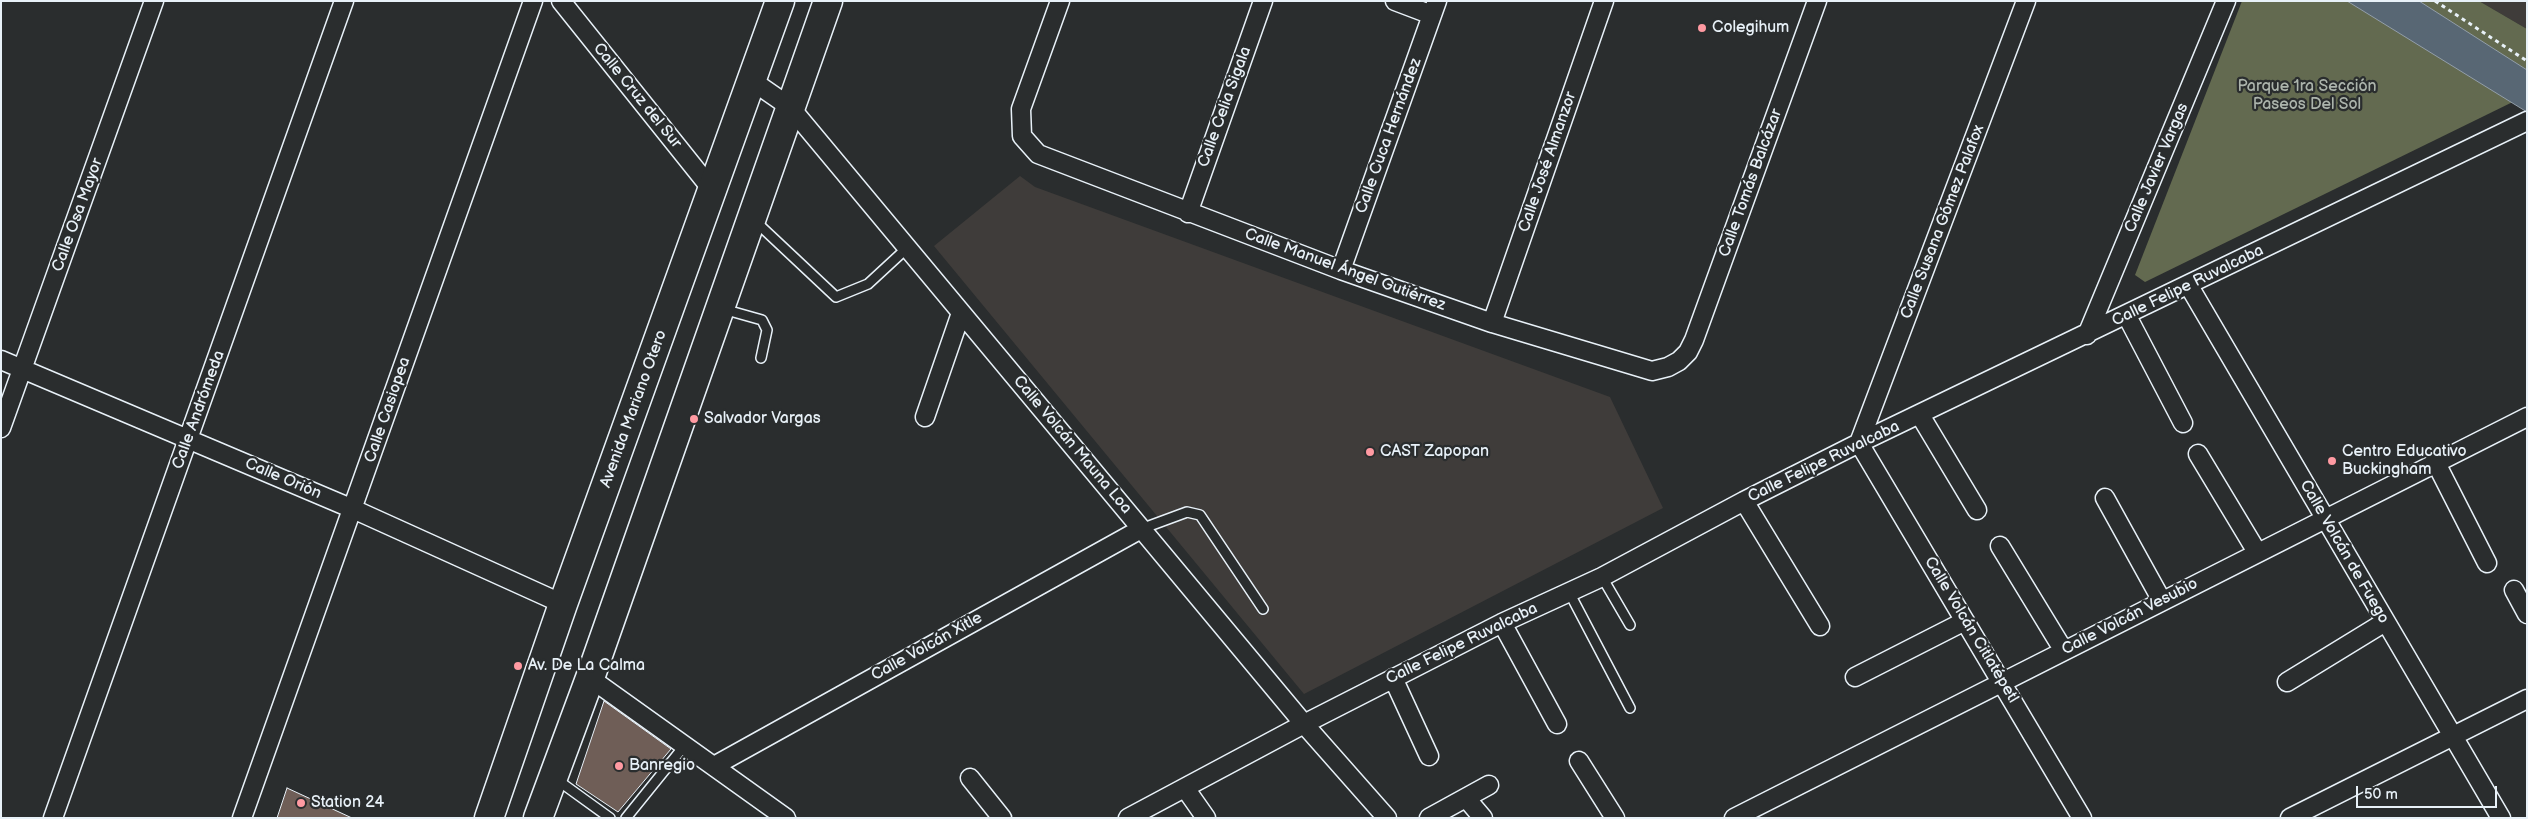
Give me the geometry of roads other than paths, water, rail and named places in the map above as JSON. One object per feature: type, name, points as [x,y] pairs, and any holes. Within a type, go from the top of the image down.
[{"type":"main road","name":"Avenida Mariano Otero","points":[[489,818],[563,604],[780,1]]},
{"type":"main road","points":[[538,818],[590,678],[828,1]]},
{"type":"street","name":"Calle Osa Mayor","points":[[1,428],[154,1]]},
{"type":"street","name":"Calle Andrómeda","points":[[53,818],[344,1]]},
{"type":"street","name":"Calle Casiopea","points":[[242,818],[533,1]]},
{"type":"street","name":"Calle Cruz del Sur","points":[[561,1],[713,190]]},
{"type":"street","name":"Calle Manuel Ángel Gutiérrez","points":[[1060,1],[1021,109],[1022,136],[1038,154],[1341,270],[1492,323],[1652,371],[1668,367],[1679,361]]},
{"type":"street","name":"Calle Celia Sigala","points":[[1188,213],[1263,1]]},
{"type":"street","points":[[1395,1],[1435,8]]},
{"type":"street","name":"Calle José Almanzor","points":[[1492,323],[1604,1]]},
{"type":"street","name":"Calle Tomás Balcázar","points":[[1679,361],[1688,352],[1694,340],[1817,1]]},
{"type":"street","name":"Calle Susana Gómez Palafox","points":[[1859,443],[2026,1]]},
{"type":"street","name":"Calle Javier Vargas","points":[[2087,335],[2226,1]]},
{"type":"street","name":"Calle Cuca Hernández","points":[[1341,270],[1435,8]]},
{"type":"street","name":"Calle Volcán Mauna Loa","points":[[750,80],[790,107],[1304,724],[1387,818]]},
{"type":"street","name":"Calle Felipe Ruvalcaba","points":[[1128,818],[1393,678],[1502,623],[1602,577],[1744,501],[1859,443],[2524,126]]},
{"type":"street","name":"Calle Volcán de Fuego","points":[[2189,286],[2501,818]]},
{"type":"street","points":[[926,417],[961,313]]},
{"type":"street","points":[[2127,316],[2182,423]]},
{"type":"street","name":"Calle Orión","points":[[1,360],[353,509],[563,604]]},
{"type":"street","points":[[1920,415],[1977,510]]},
{"type":"street","name":"Calle Volcán Vesubio","points":[[1734,818],[2527,417]]},
{"type":"street","name":"Calle Volcán Citlatépetl","points":[[1859,443],[2002,682],[2077,816]]},
{"type":"street","points":[[2198,454],[2257,552]]},
{"type":"street","points":[[2436,463],[2487,563]]},
{"type":"street","points":[[2105,498],[2162,601]]},
{"type":"street","points":[[1744,501],[1820,626]]},
{"type":"street","name":"Calle Volcán Xitle","points":[[714,766],[1141,529]]},
{"type":"street","points":[[2000,546],[2064,651]]},
{"type":"street","points":[[2514,590],[2527,614]]},
{"type":"street","points":[[1855,677],[1965,621]]},
{"type":"street","points":[[2286,682],[2385,622]]},
{"type":"street","points":[[1502,623],[1557,724]]},
{"type":"street","points":[[590,678],[786,818]]},
{"type":"street","points":[[1393,678],[1429,756]]},
{"type":"street","points":[[2290,818],[2527,699]]},
{"type":"street","points":[[1579,761],[1615,818]]},
{"type":"street","points":[[970,778],[1002,818]]},
{"type":"street","points":[[1429,818],[1489,785]]},
{"type":"street","points":[[1185,788],[1206,818]]},
{"type":"street","points":[[1466,798],[1483,818]]},
{"type":"lane","points":[[752,217],[836,296],[868,284],[908,248]]},
{"type":"lane","points":[[720,308],[762,320],[767,330],[761,358]]},
{"type":"lane","points":[[1141,529],[1186,512],[1200,515],[1263,609]]},
{"type":"lane","points":[[1602,577],[1630,625]]},
{"type":"lane","points":[[1569,592],[1630,708]]},
{"type":"lane","points":[[626,818],[685,745]]},
{"type":"lane","points":[[553,777],[610,818]]},
{"type":"water","points":[[2347,1],[2419,1],[2527,70],[2527,112]]},
{"type":"place","name":"Colegihum","points":[[1702,28]]},
{"type":"place","name":"Salvador Vargas","points":[[694,419]]},
{"type":"place","name":"CAST Zapopan","points":[[1370,452]]},
{"type":"place","name":"Centro Educativo Buckingham","points":[[2332,461]]},
{"type":"place","name":"Av. De La Calma","points":[[518,666]]},
{"type":"place","name":"Banregio","points":[[619,766]]},
{"type":"place","name":"Station 24","points":[[301,803]]},
{"type":"park label","name":"Parque 1ra Sección Paseos Del Sol","points":[[2307,96]]}]
